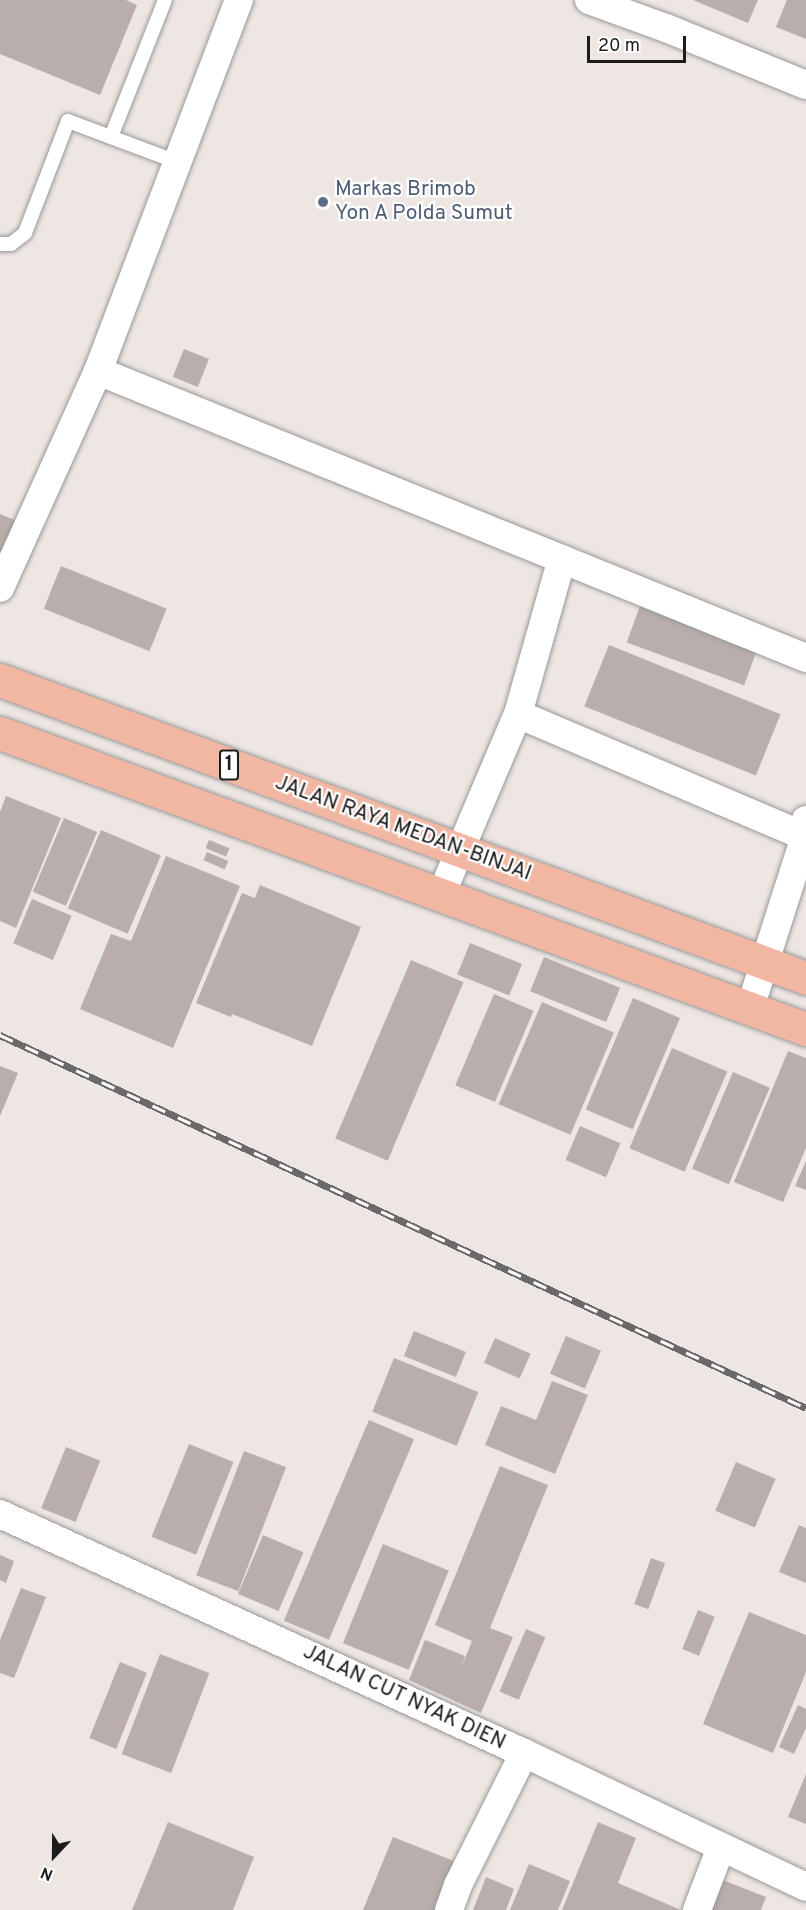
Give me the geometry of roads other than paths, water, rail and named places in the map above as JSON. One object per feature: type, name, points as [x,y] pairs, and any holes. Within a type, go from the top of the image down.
[{"type":"main road","name":"JALAN RAYA MEDAN-BINJAI","points":[[0,680],[806,978]]},
{"type":"main road","name":"1","points":[[0,733],[806,1029]]},
{"type":"street","points":[[0,588],[98,371],[238,0]]},
{"type":"street","points":[[589,0],[666,28],[806,85]]},
{"type":"street","points":[[98,371],[806,658]]},
{"type":"street","points":[[441,895],[518,714],[562,559]]},
{"type":"street","points":[[518,714],[806,831],[766,964],[750,1008]]},
{"type":"street","name":"JALAN CUT NYAK DIEN","points":[[0,1514],[524,1753],[806,1887]]},
{"type":"street","points":[[449,1910],[458,1885],[524,1753]]},
{"type":"street","points":[[697,1910],[722,1847]]},
{"type":"lane","points":[[111,137],[165,0]]},
{"type":"lane","points":[[0,244],[11,244],[25,233],[68,121],[177,162]]},
{"type":"railway","points":[[0,1035],[806,1408]]},
{"type":"place","name":"Markas Brimob Yon A Polda Sumut","points":[[323,202]]}]
